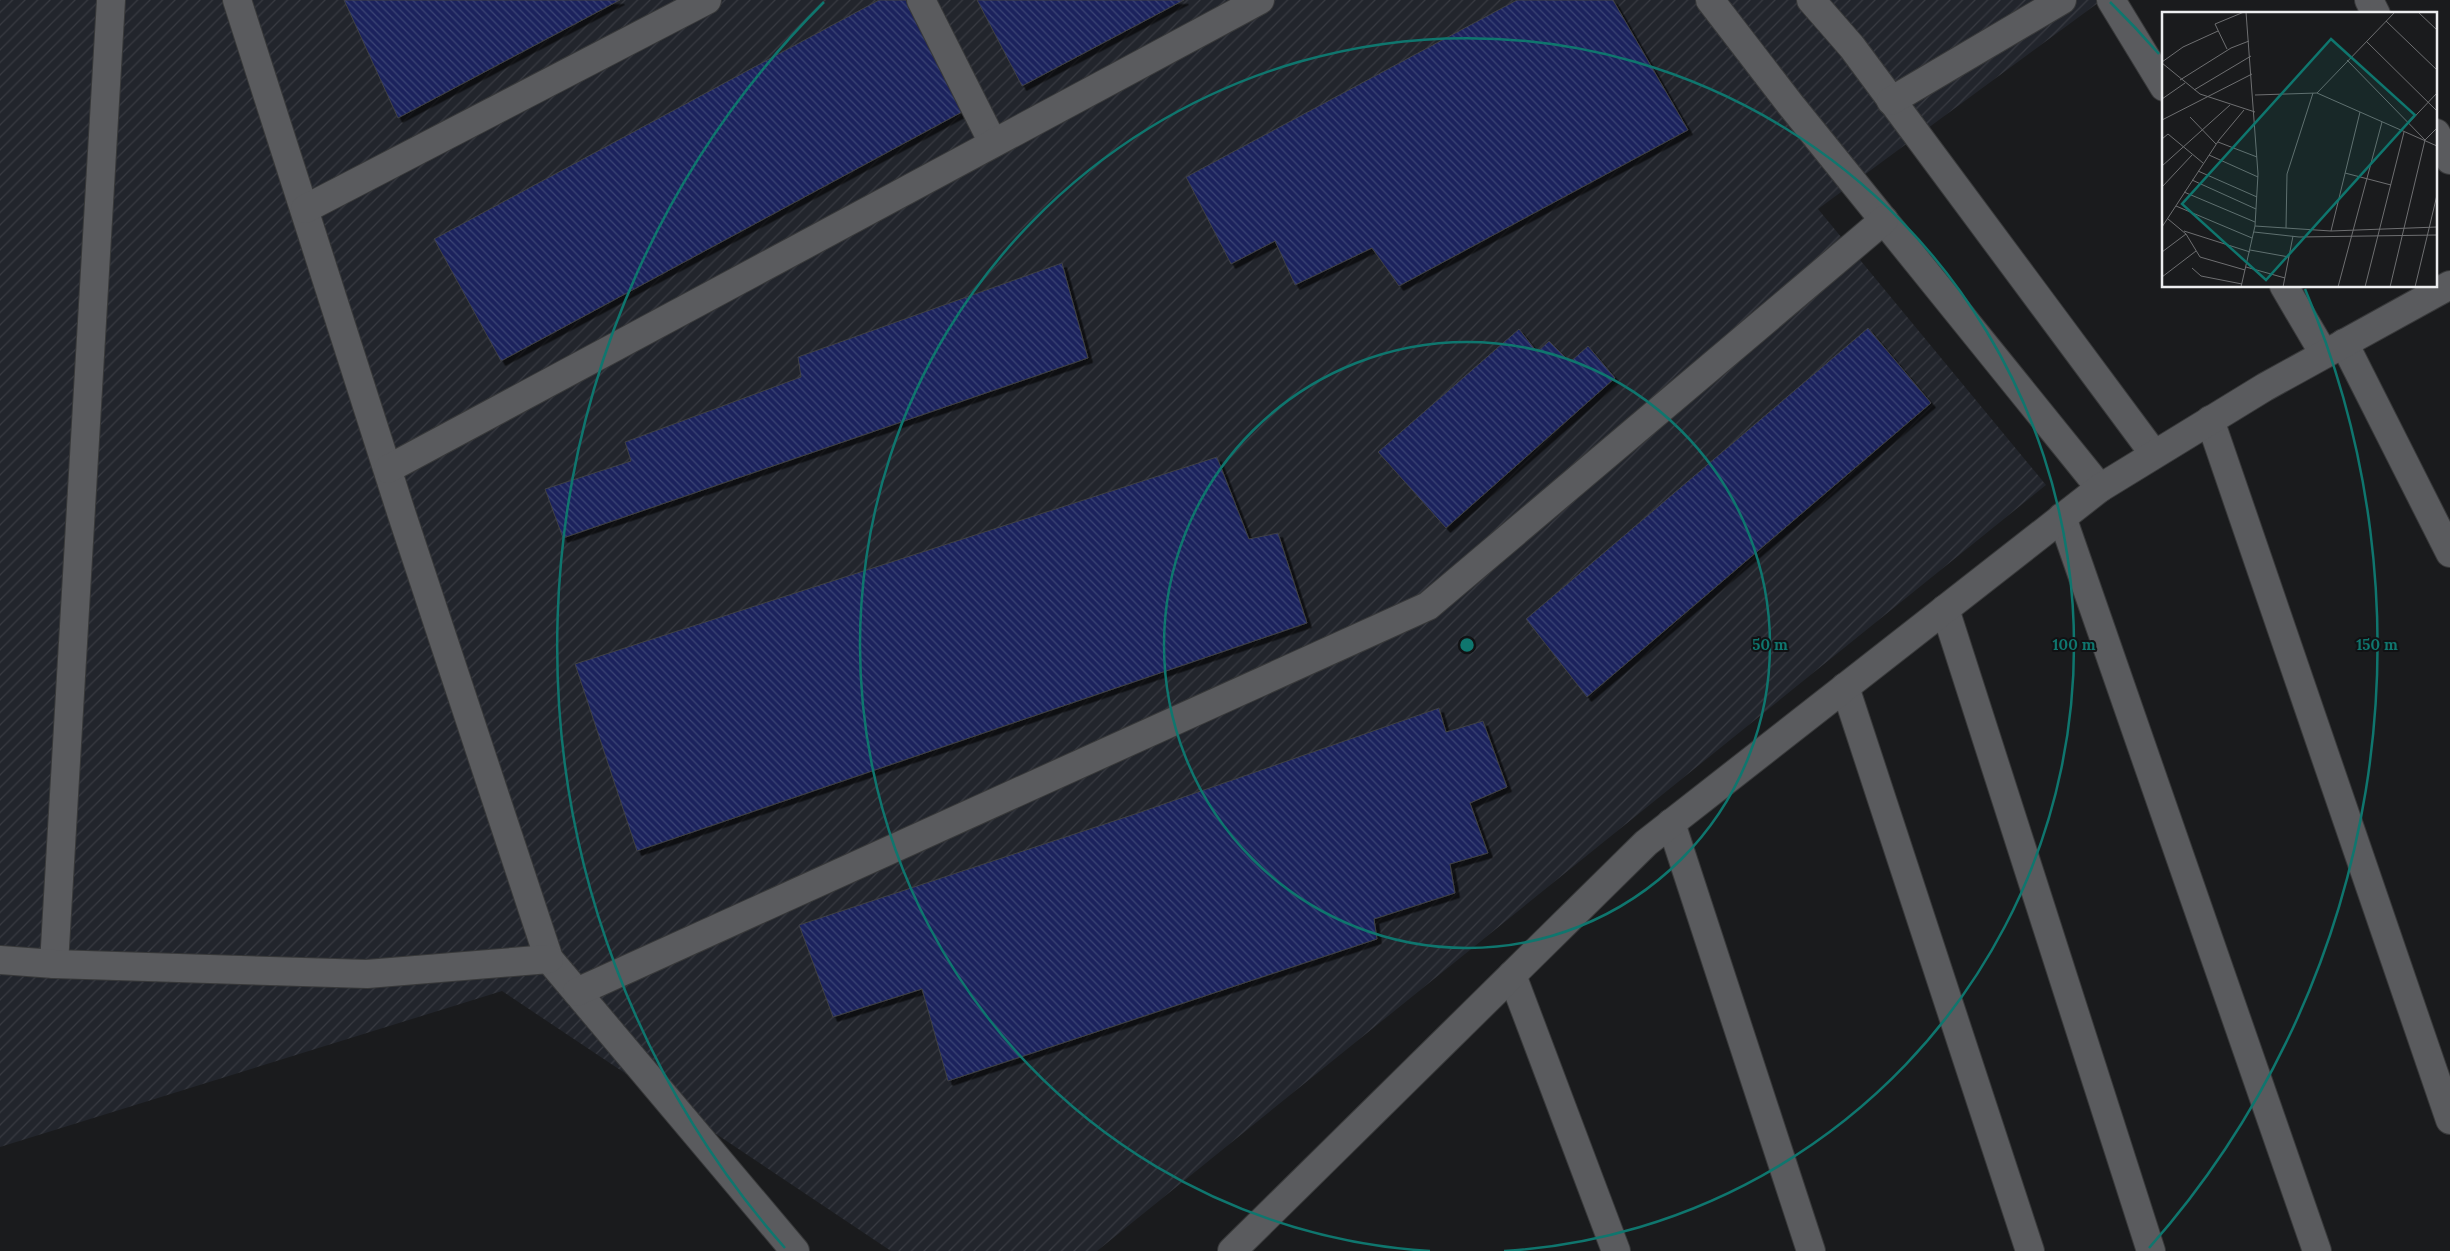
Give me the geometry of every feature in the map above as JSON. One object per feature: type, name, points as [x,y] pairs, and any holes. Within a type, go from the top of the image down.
[{"type":"street","points":[[54,964],[111,0]]},
{"type":"street","points":[[237,0],[388,469],[549,959],[794,1251]]},
{"type":"street","points":[[304,209],[707,0]]},
{"type":"street","points":[[920,0],[993,143]]},
{"type":"street","points":[[388,469],[1260,0]]},
{"type":"street","points":[[1710,0],[2100,488]]},
{"type":"street","points":[[1811,0],[1852,47],[2154,454]]},
{"type":"street","points":[[1891,101],[2062,0]]},
{"type":"street","points":[[2111,0],[2162,84]]},
{"type":"street","points":[[2369,0],[2375,12]]},
{"type":"street","points":[[2438,137],[2450,160]]},
{"type":"street","points":[[577,992],[1428,606],[1884,220]]},
{"type":"street","points":[[1232,1251],[1646,843],[1671,823],[2100,488],[2210,420],[2450,285]]},
{"type":"street","points":[[2286,288],[2334,349],[2450,553]]},
{"type":"street","points":[[2210,420],[2450,1120]]},
{"type":"street","points":[[2062,517],[2317,1251]]},
{"type":"street","points":[[1944,609],[2151,1251]]},
{"type":"street","points":[[1845,687],[2030,1251]]},
{"type":"street","points":[[1671,823],[1811,1251]]},
{"type":"street","points":[[0,960],[54,964],[367,974],[549,959]]},
{"type":"street","points":[[1512,975],[1616,1251]]},
{"type":"shaded area","points":[[0,0],[2102,0],[1818,209],[2046,485],[1097,1251],[891,1251],[502,991],[0,1147]]},
{"type":"building","points":[[344,0],[620,0],[398,118]]},
{"type":"building","points":[[879,0],[906,0],[962,112],[501,361],[434,239]]},
{"type":"building","points":[[977,0],[1184,0],[1022,86]]},
{"type":"building","points":[[1517,0],[1613,0],[1688,130],[1399,286],[1372,248],[1295,285],[1275,241],[1231,264],[1186,177]]},
{"type":"building","points":[[1062,263],[1088,358],[563,538],[545,489],[631,461],[625,442],[801,377],[798,357]]},
{"type":"building","points":[[1868,328],[1931,403],[1587,697],[1526,619]]},
{"type":"building","points":[[1519,329],[1537,352],[1549,341],[1570,362],[1588,346],[1615,378],[1446,528],[1378,452]]},
{"type":"building","points":[[1217,457],[1249,539],[1278,533],[1307,623],[637,851],[575,664]]},
{"type":"building","points":[[1439,708],[1446,732],[1483,721],[1507,787],[1470,803],[1488,853],[1450,864],[1455,893],[1374,919],[1377,939],[948,1081],[922,989],[833,1017],[799,925],[1135,814]]}]
